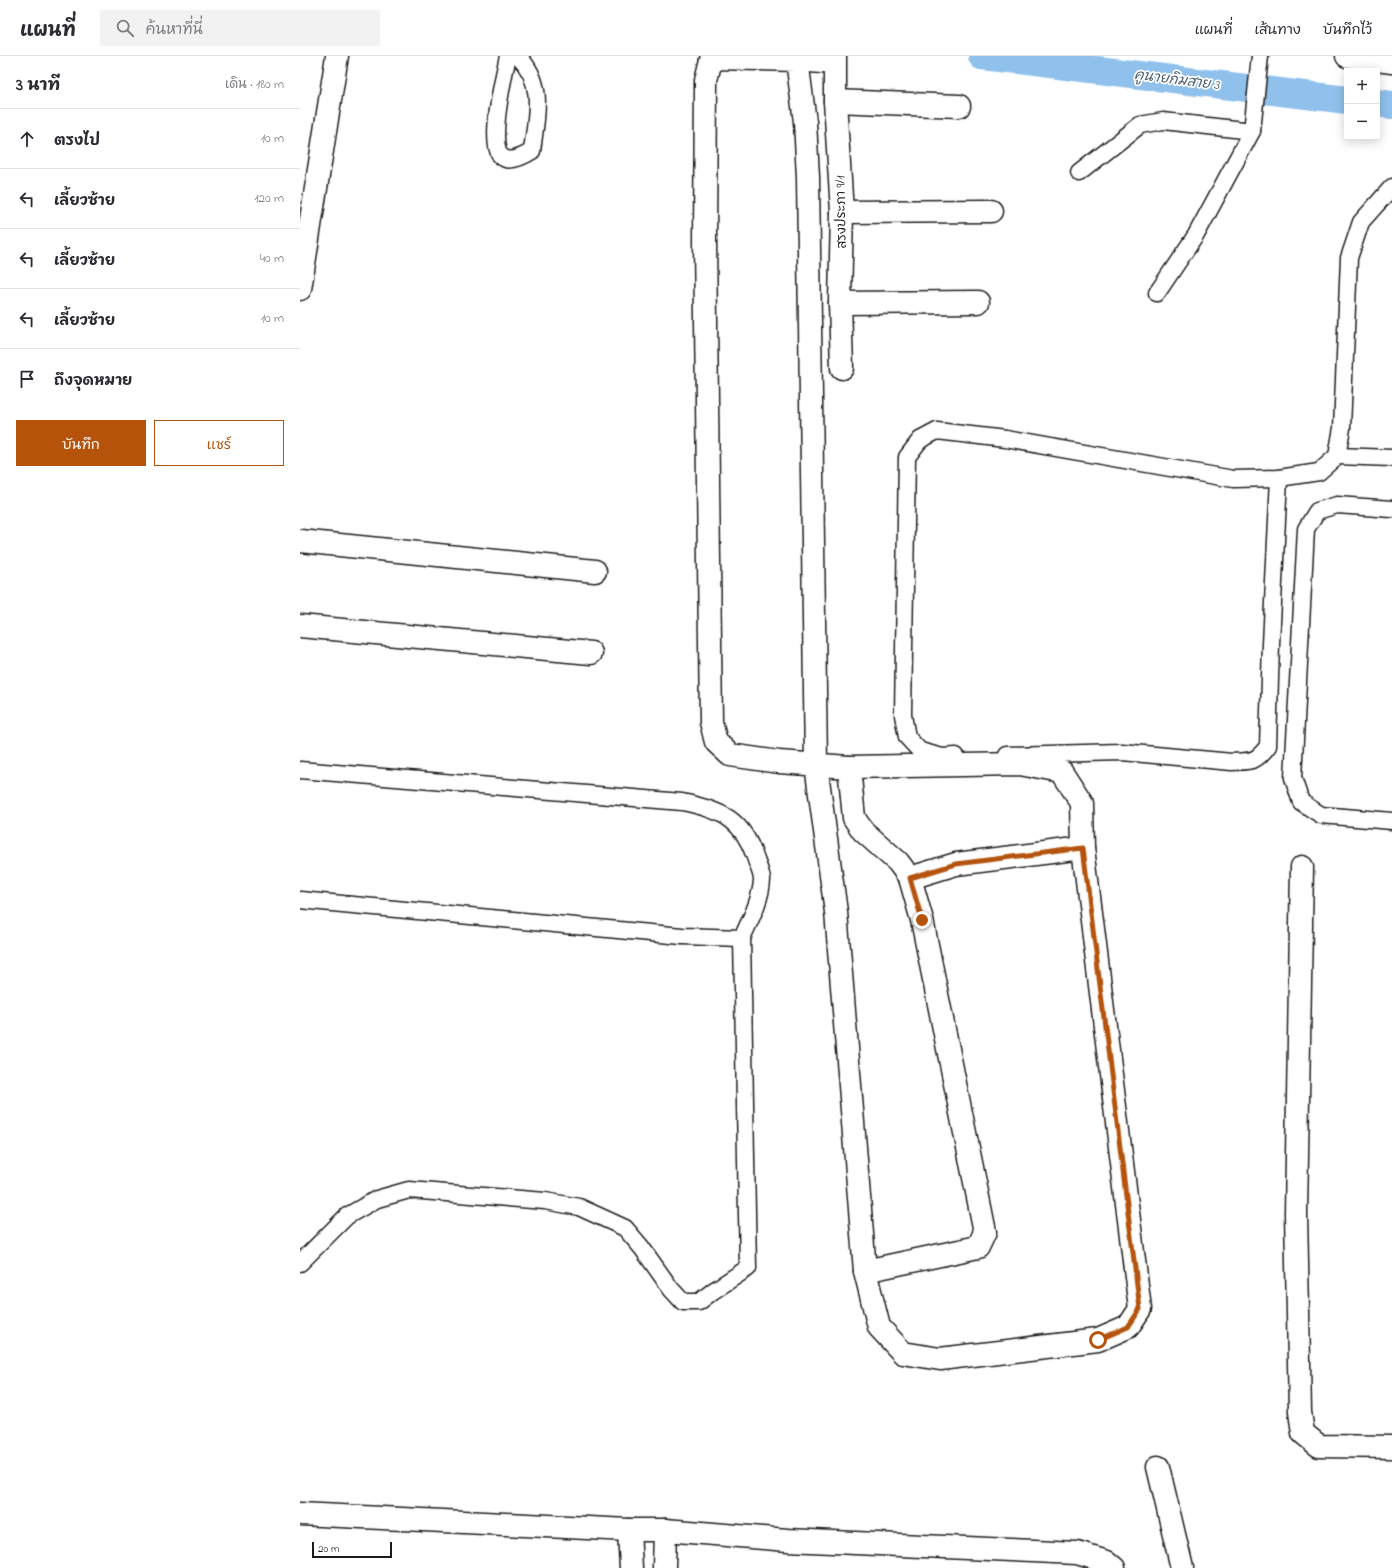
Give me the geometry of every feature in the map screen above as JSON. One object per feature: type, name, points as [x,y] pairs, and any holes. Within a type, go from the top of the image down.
[{"type":"street","points":[[300,289],[337,56]]},
{"type":"street","points":[[1347,56],[1392,62]]},
{"type":"street","points":[[797,58],[805,122],[808,177],[816,765],[836,912],[865,1271],[879,1327],[903,1352],[940,1359],[1098,1340],[1128,1327],[1140,1309],[1083,848],[1082,803],[1062,772],[1020,764],[850,767],[816,765],[730,756],[716,742],[711,722],[705,241],[706,80],[711,60],[715,58],[797,58],[835,60]]},
{"type":"street","name":"สรงประภา 9/1","points":[[835,60],[835,100],[842,212],[840,303],[842,368]]},
{"type":"street","points":[[835,100],[960,106]]},
{"type":"street","points":[[842,212],[991,211]]},
{"type":"street","points":[[840,303],[978,302]]},
{"type":"street","points":[[300,541],[595,572]]},
{"type":"street","points":[[300,626],[591,653]]},
{"type":"street","points":[[850,767],[854,818],[863,831],[898,862],[910,878],[922,920],[985,1232],[978,1247],[865,1271]]},
{"type":"street","points":[[910,878],[956,864],[1083,848]]},
{"type":"street","points":[[1302,867],[1296,1213],[1300,1412],[1303,1433],[1319,1446],[1392,1447]]},
{"type":"street","points":[[1158,1467],[1182,1568]]},
{"type":"street","points":[[300,1514],[629,1530],[665,1530],[788,1540],[1077,1553],[1107,1562],[1114,1568]]},
{"type":"street","points":[[629,1530],[631,1568]]},
{"type":"street","points":[[664,1568],[665,1530]]},
{"type":"lane","points":[[508,56],[502,83],[495,137],[496,149],[501,156],[508,159],[521,157],[532,151],[538,96],[532,75],[525,63],[518,56]]},
{"type":"lane","points":[[1157,293],[1196,235],[1252,131],[1260,56]]},
{"type":"lane","points":[[1079,173],[1140,125],[1163,121],[1252,131]]},
{"type":"lane","points":[[1279,478],[1268,746],[1259,758],[1248,761],[1232,762],[1122,752],[942,757],[920,751],[907,737],[902,715],[906,457],[920,440],[937,431],[1005,439],[1233,479],[1279,478],[1319,472],[1337,456],[1342,428],[1349,258],[1361,222],[1392,187]]},
{"type":"lane","points":[[1337,456],[1392,458]]},
{"type":"lane","points":[[1392,509],[1337,505],[1317,511],[1306,529],[1293,778],[1301,802],[1321,815],[1392,821]]},
{"type":"lane","points":[[300,770],[682,802],[708,807],[733,820],[751,844],[762,879],[756,908],[742,938],[748,1268],[699,1302],[683,1302],[671,1289],[625,1228],[579,1207],[545,1201],[409,1190],[377,1199],[347,1216],[300,1263]]},
{"type":"lane","points":[[300,900],[682,936],[742,938]]},
{"type":"waterway","name":"คูนายกิมสาย 3","points":[[982,56],[1344,100]]},
{"type":"waterway","name":"คูนายกิมสาย 3","points":[[1380,103],[1392,105]]},
{"type":"route","points":[[922,920],[910,878],[956,864],[1083,848],[1140,1309],[1128,1327],[1098,1340]]}]
